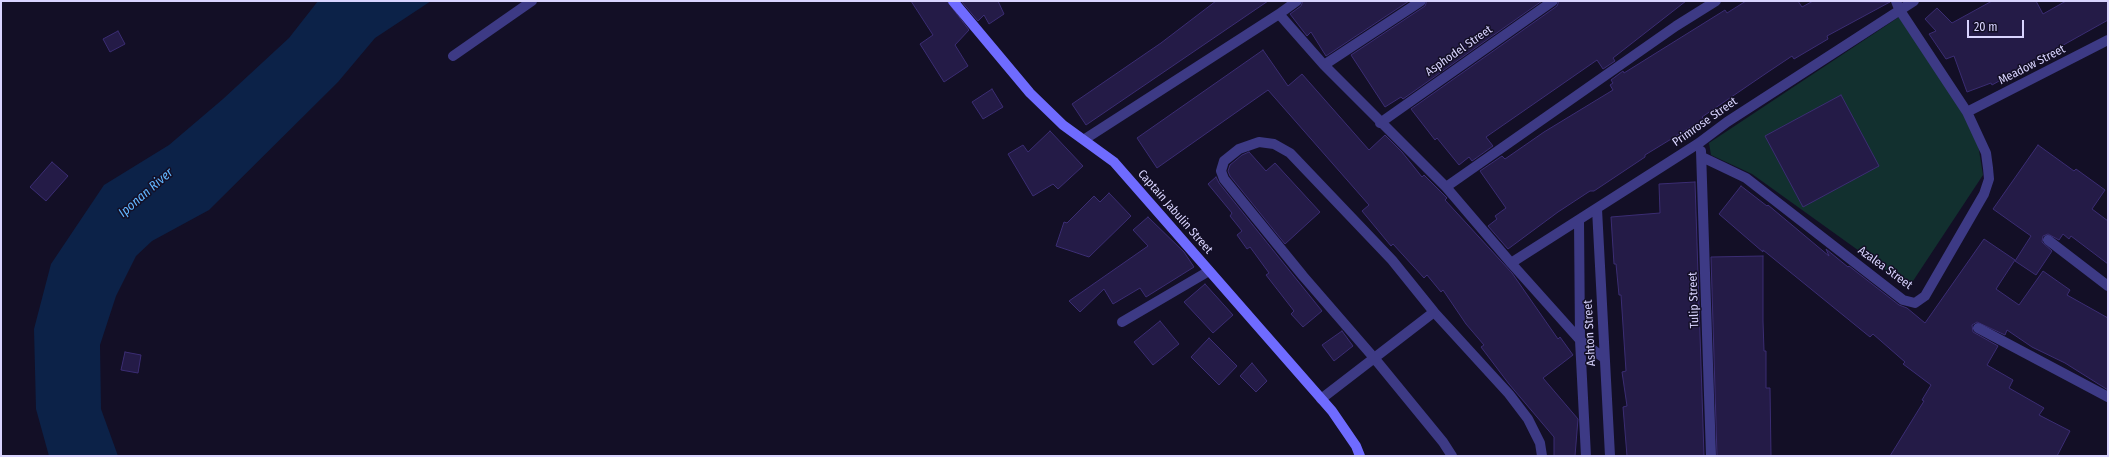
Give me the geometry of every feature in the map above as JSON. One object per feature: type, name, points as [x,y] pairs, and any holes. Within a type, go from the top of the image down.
[{"type":"street","points":[[454,56],[532,1]]},
{"type":"street","name":"Captain Jabulin Street","points":[[953,1],[1030,93],[1063,125],[1085,139],[1114,162],[1332,411],[1356,446],[1360,456]]},
{"type":"street","points":[[1085,139],[1297,1]]},
{"type":"street","points":[[1324,65],[1421,1]]},
{"type":"street","name":"Asphodel Street","points":[[1380,122],[1553,1]]},
{"type":"street","points":[[1446,187],[1676,26],[1716,1]]},
{"type":"street","name":"Primrose Street","points":[[1511,263],[1699,143],[1897,5],[1914,1]]},
{"type":"street","points":[[1897,5],[1967,112]]},
{"type":"street","points":[[1279,14],[1324,65],[1446,187],[1580,340],[1604,358]]},
{"type":"street","name":"Meadow Street","points":[[1967,112],[2108,40]]},
{"type":"street","name":"Azalea Street","points":[[1702,157],[1746,178],[1904,300],[1915,302],[1925,296],[1932,287],[1984,194],[1989,179],[1986,153],[1967,112]]},
{"type":"street","points":[[1452,456],[1443,442],[1375,359],[1303,276],[1224,179],[1221,171],[1224,161],[1239,149],[1259,142],[1274,144],[1290,153],[1392,260],[1434,312],[1509,394],[1528,419],[1540,442],[1542,456]]},
{"type":"street","name":"Tulip Street","points":[[1699,143],[1702,157],[1711,456]]},
{"type":"street","name":"Ashton Street","points":[[1597,209],[1610,456]]},
{"type":"street","name":"Ashton Street","points":[[1579,220],[1580,340],[1586,456]]},
{"type":"street","points":[[2048,240],[2108,286]]},
{"type":"street","points":[[1122,322],[1209,271]]},
{"type":"street","points":[[1321,399],[1375,359],[1434,312]]},
{"type":"street","points":[[1978,328],[2108,397]]},
{"type":"green space","points":[[1899,17],[1976,132],[1983,175],[1913,281],[1901,281],[1752,174],[1711,155],[1709,143]]},
{"type":"water","name":"Iponan River","points":[[318,1],[431,1],[375,38],[338,82],[209,210],[152,241],[136,256],[116,296],[100,345],[101,409],[118,456],[49,456],[36,409],[34,329],[51,264],[104,185],[169,145],[223,99],[289,38]]},
{"type":"building","points":[[911,1],[947,1],[969,30],[955,45],[968,66],[944,82],[920,44],[933,35]]},
{"type":"building","points":[[961,1],[998,1],[1004,14],[989,24],[984,15],[978,21]]},
{"type":"building","points":[[1216,1],[1268,1],[1086,125],[1072,104],[1161,43]]},
{"type":"building","points":[[1303,1],[1409,1],[1326,56],[1311,32],[1307,36],[1290,14],[1301,6]]},
{"type":"building","points":[[1427,1],[1542,1],[1403,99],[1401,97],[1385,107],[1351,55],[1425,6]]},
{"type":"building","points":[[1559,1],[1686,1],[1613,58],[1615,61],[1603,69],[1597,60],[1486,137],[1493,146],[1472,161],[1469,157],[1459,165],[1437,138],[1435,140],[1411,109],[1557,6]]},
{"type":"building","points":[[1746,1],[1798,1],[1802,7],[1813,1],[1890,2],[1827,36],[1828,39],[1794,59],[1792,56],[1702,117],[1704,119],[1645,155],[1645,157],[1594,191],[1590,191],[1558,212],[1508,249],[1488,226],[1497,219],[1495,216],[1506,208],[1480,171],[1502,156],[1505,159],[1544,132],[1613,90],[1610,85],[1613,83],[1611,80],[1623,71],[1624,73],[1725,10],[1727,13]]},
{"type":"building","points":[[1992,1],[2036,1],[2043,14],[2066,1],[2108,1],[2108,20],[1992,85],[1991,83],[1967,92],[1954,56],[1946,59],[1929,34],[1936,31],[1925,19],[1937,8],[1952,23]]},
{"type":"building","points":[[118,31],[125,44],[110,52],[103,39]]},
{"type":"building","points":[[1263,50],[1288,86],[1302,74],[1369,150],[1385,135],[1402,152],[1422,177],[1424,175],[1447,198],[1445,200],[1512,273],[1558,339],[1560,337],[1573,355],[1543,378],[1578,419],[1575,456],[1554,456],[1554,437],[1509,384],[1481,347],[1484,345],[1466,324],[1443,290],[1441,292],[1427,275],[1424,278],[1393,244],[1391,246],[1362,211],[1369,205],[1268,90],[1157,168],[1137,138]]},
{"type":"building","points":[[992,89],[1003,107],[983,119],[972,102]]},
{"type":"building","points":[[1841,95],[1879,166],[1803,207],[1765,136]]},
{"type":"building","points":[[1050,131],[1083,166],[1058,189],[1053,184],[1033,196],[1008,154],[1023,145],[1028,152]]},
{"type":"building","points":[[2038,145],[2074,171],[2076,169],[2105,190],[2092,209],[2108,221],[2108,264],[2071,236],[2069,239],[2063,234],[2059,240],[2048,234],[2043,236],[2042,242],[2052,251],[2036,275],[2015,261],[2031,236],[1993,209]]},
{"type":"building","points":[[1249,152],[1266,171],[1275,163],[1320,212],[1285,244],[1230,176],[1228,171],[1230,165],[1242,155]]},
{"type":"building","points":[[52,162],[68,176],[46,201],[30,187]]},
{"type":"building","points":[[1216,177],[1219,183],[1322,311],[1303,327],[1291,314],[1294,311],[1266,275],[1269,273],[1250,247],[1247,249],[1237,235],[1242,231],[1230,216],[1232,213],[1208,184]]},
{"type":"building","points":[[1695,182],[1704,456],[1627,456],[1623,407],[1627,406],[1622,372],[1626,371],[1621,295],[1619,295],[1616,264],[1614,264],[1611,217],[1660,213],[1659,184]]},
{"type":"building","points":[[1741,186],[1767,206],[1768,205],[1829,256],[1826,249],[1848,267],[1849,266],[1899,305],[1907,308],[1925,323],[1984,239],[2015,260],[1996,289],[2019,305],[2043,271],[2070,290],[2067,295],[2108,318],[2108,390],[2065,363],[2032,347],[2007,330],[2005,335],[1977,322],[1972,325],[1973,332],[1998,346],[1987,365],[2013,380],[2009,388],[2044,408],[2039,415],[2070,431],[2057,456],[1890,456],[1924,401],[1922,400],[1931,385],[1903,364],[1905,362],[1873,334],[1870,337],[1763,250],[1763,252],[1719,214]]},
{"type":"building","points":[[1109,193],[1131,216],[1089,257],[1056,246],[1064,222],[1067,223],[1094,196],[1100,202]]},
{"type":"building","points":[[1148,217],[1184,252],[1194,267],[1146,297],[1140,288],[1113,304],[1104,289],[1080,312],[1069,301],[1148,246],[1133,230]]},
{"type":"building","points":[[1763,256],[1764,351],[1766,351],[1766,388],[1770,388],[1771,456],[1717,456],[1711,257]]},
{"type":"building","points":[[1205,284],[1233,315],[1213,333],[1184,302]]},
{"type":"building","points":[[1160,321],[1179,344],[1153,365],[1134,342]]},
{"type":"building","points":[[1342,331],[1353,346],[1334,361],[1322,345]]},
{"type":"building","points":[[1209,338],[1237,366],[1219,385],[1191,357]]},
{"type":"building","points":[[125,352],[141,355],[138,373],[121,370]]},
{"type":"building","points":[[1252,363],[1267,381],[1256,392],[1240,376]]}]
